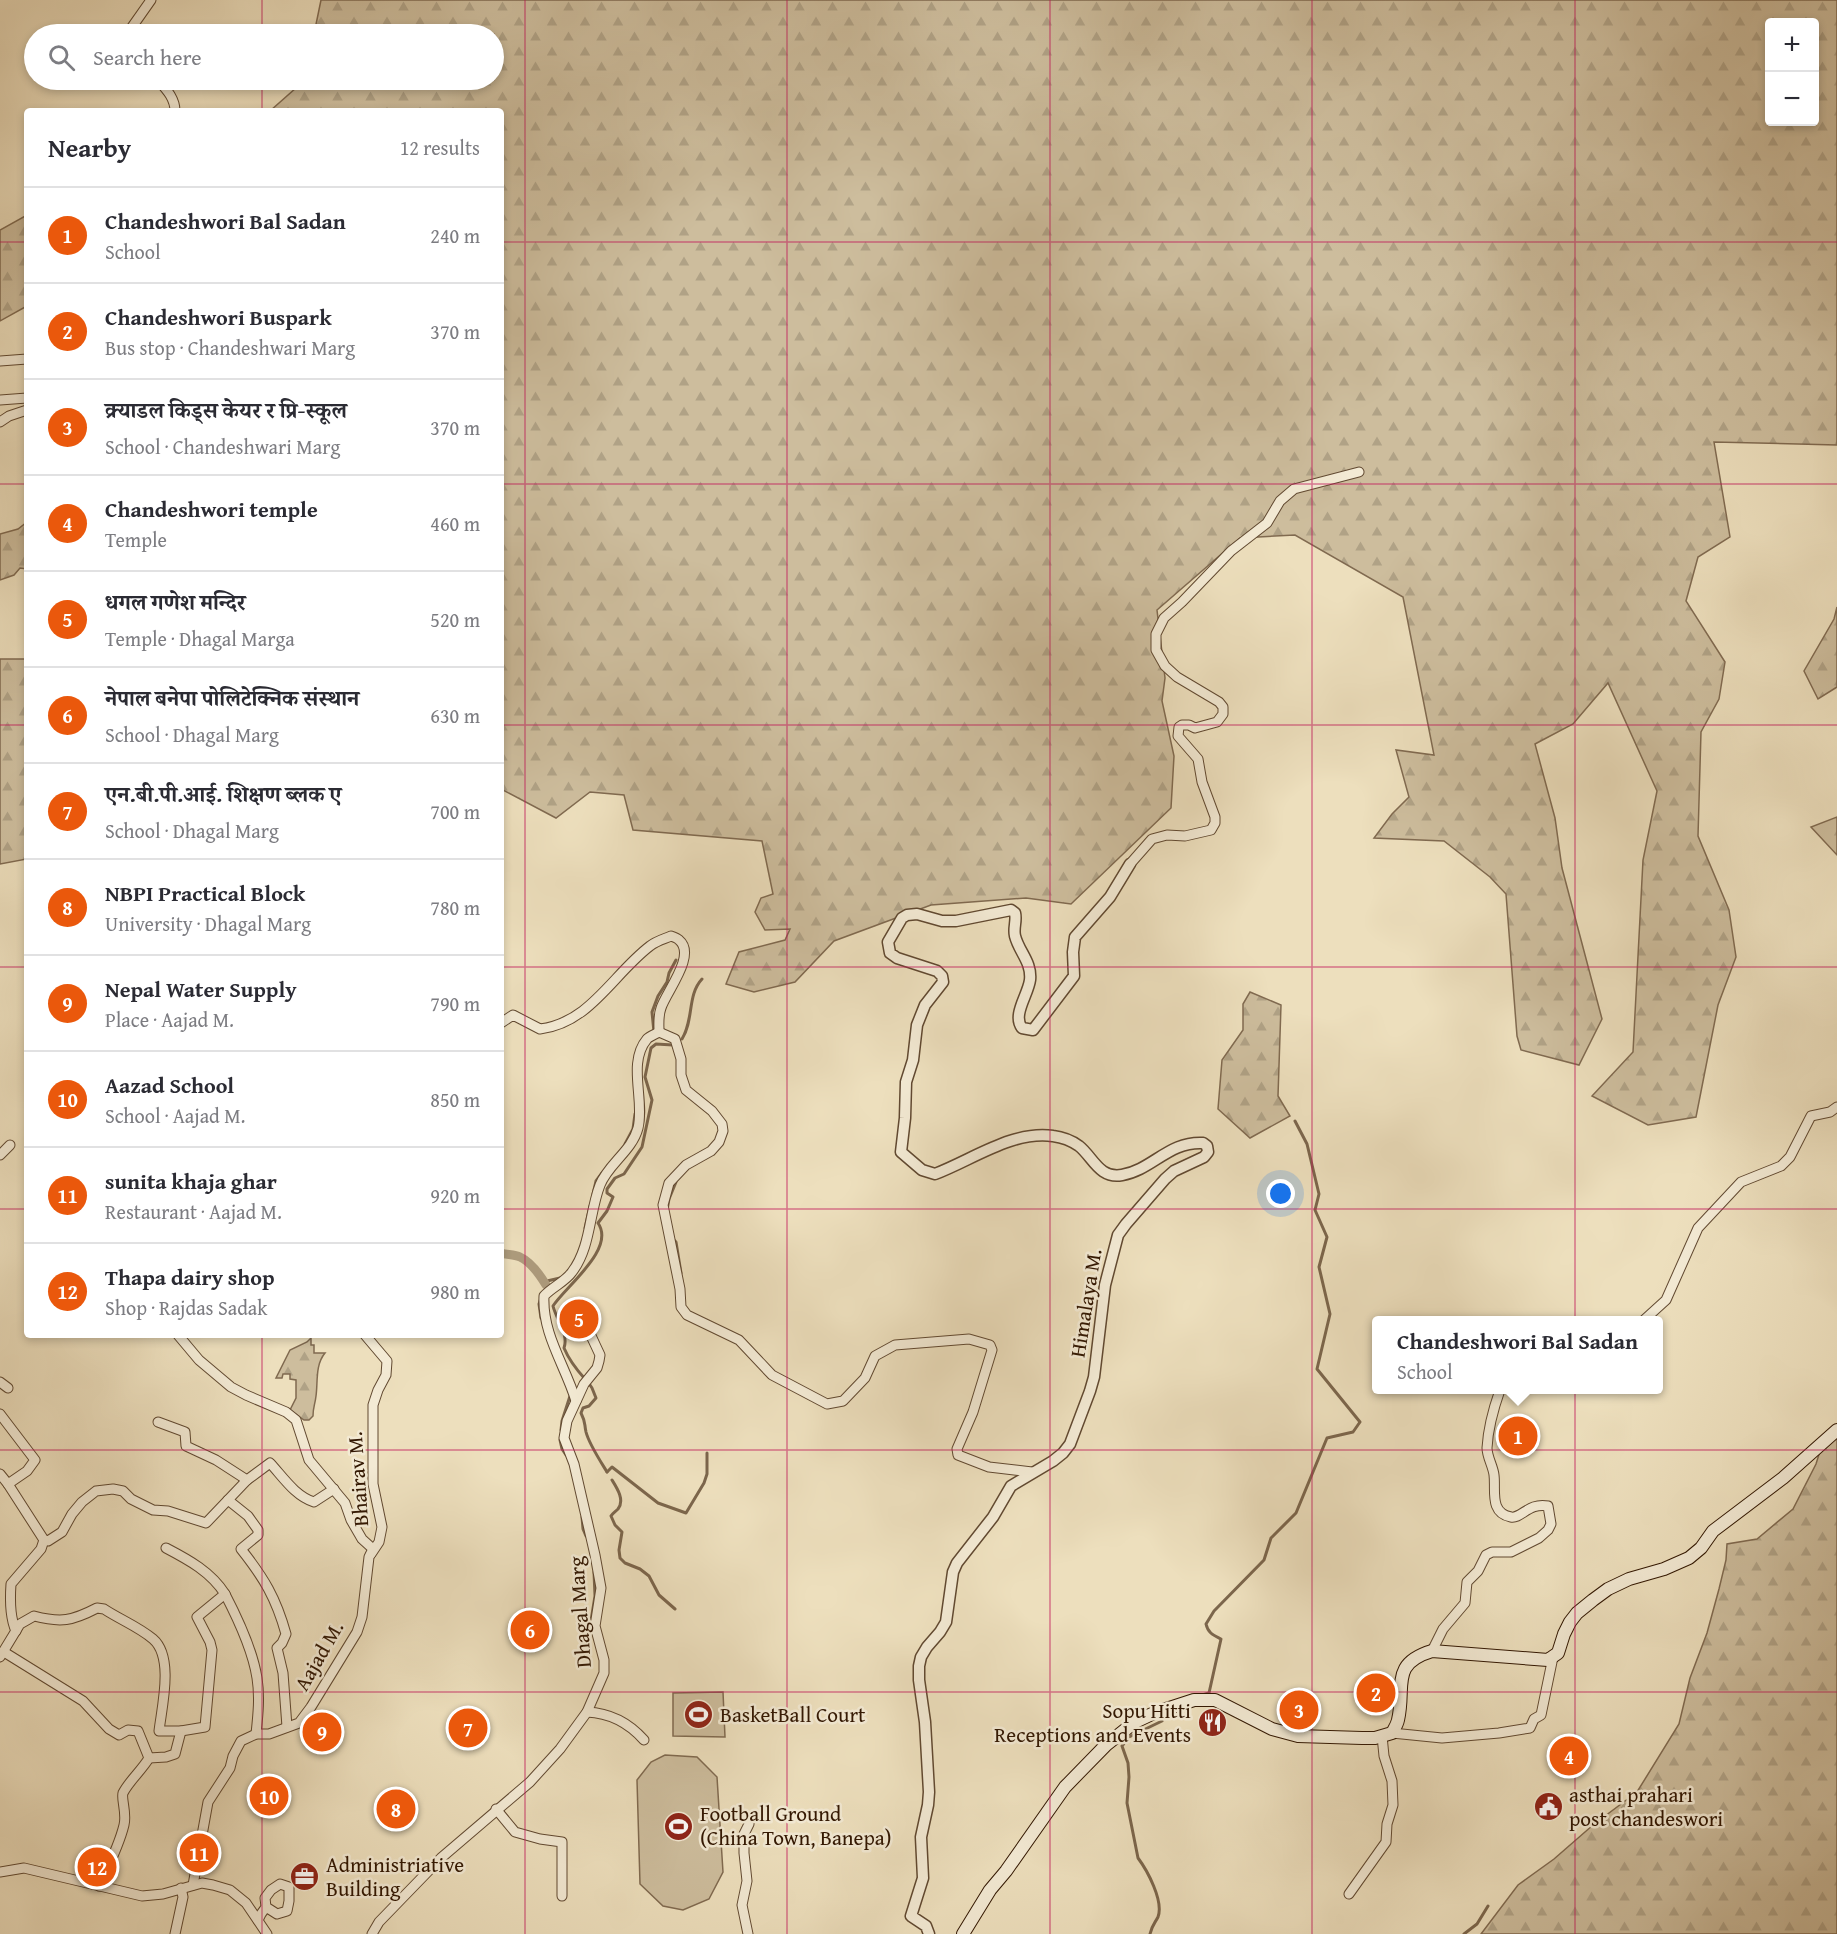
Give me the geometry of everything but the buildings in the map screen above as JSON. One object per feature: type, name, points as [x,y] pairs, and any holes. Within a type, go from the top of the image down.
[{"type":"main road","points":[[963,1934],[990,1890],[1065,1787],[1106,1745],[1135,1722],[1194,1700],[1215,1700],[1272,1729],[1298,1736],[1362,1738],[1387,1735],[1398,1721],[1403,1671],[1417,1657],[1432,1651],[1548,1660],[1558,1653],[1570,1622],[1593,1600],[1619,1583],[1664,1569],[1689,1558],[1701,1548],[1713,1531],[1783,1478],[1837,1430]]},
{"type":"street","points":[[134,24],[151,0]]},
{"type":"street","points":[[168,90],[175,108]]},
{"type":"street","points":[[0,361],[24,359]]},
{"type":"street","points":[[0,400],[24,398]]},
{"type":"street","points":[[0,422],[24,411]]},
{"type":"street","points":[[1130,864],[1152,839],[1196,834],[1211,830],[1215,824],[1215,817],[1202,782],[1198,759],[1178,736],[1178,730],[1182,725],[1195,728],[1217,722],[1223,714],[1223,707],[1214,698],[1177,677],[1165,666],[1156,650],[1156,634],[1164,618],[1231,551],[1267,523],[1280,501],[1294,489],[1359,472]]},
{"type":"street","name":"Himalaya M.","points":[[929,1934],[926,1926],[911,1916],[923,1878],[921,1837],[929,1792],[925,1722],[919,1680],[921,1657],[946,1622],[957,1563],[993,1517],[1011,1486],[1063,1453],[1075,1433],[1094,1377],[1104,1285],[1118,1235],[1165,1179],[1174,1171],[1204,1157],[1208,1152],[1207,1146],[1203,1143],[1181,1145],[1121,1176],[1112,1175],[1096,1167],[1083,1150],[1073,1143],[1054,1136],[1032,1136],[1012,1140],[935,1174],[922,1170],[902,1152],[906,1082],[913,1060],[920,1014],[943,982],[942,976],[937,971],[894,957],[888,950],[888,942],[900,921],[907,915],[956,921],[1011,910],[1015,913],[1015,934],[1030,967],[1030,976],[1018,1023],[1022,1028],[1033,1030],[1074,976],[1075,937],[1110,897],[1130,864]]},
{"type":"street","points":[[504,1021],[513,1015],[540,1029],[569,1021],[596,1000],[651,945],[671,936],[680,940],[684,948],[683,965],[661,1008],[658,1020],[659,1032]]},
{"type":"street","points":[[659,1032],[675,1040],[686,1090],[712,1111],[722,1124],[723,1131],[719,1142],[711,1151],[686,1165],[669,1183],[663,1205],[681,1307],[687,1315],[739,1340],[772,1375],[827,1404],[843,1401],[865,1378],[874,1356],[895,1345],[969,1339],[990,1345],[992,1350],[973,1412],[957,1449],[958,1455],[989,1467],[1032,1473]]},
{"type":"street","points":[[576,1401],[549,1338],[543,1313],[544,1296],[572,1273],[583,1251],[600,1185],[606,1173],[625,1153],[638,1130],[640,1110],[638,1058],[648,1038],[659,1032]]},
{"type":"street","points":[[1648,1316],[1666,1300],[1698,1228],[1719,1204],[1741,1182],[1781,1166],[1790,1157],[1811,1116],[1830,1112],[1837,1107]]},
{"type":"street","points":[[0,1155],[10,1145]]},
{"type":"street","name":"Dhagal Marg","points":[[372,1934],[379,1922],[441,1858],[530,1782],[560,1749],[587,1712],[604,1673],[604,1660],[595,1626],[601,1588],[574,1464],[564,1438],[567,1421],[584,1384],[597,1368],[600,1355],[585,1325]]},
{"type":"street","points":[[181,1338],[199,1360],[231,1387],[286,1412],[296,1420],[309,1460],[345,1503],[351,1520],[362,1539],[373,1549],[369,1557]]},
{"type":"street","name":"Bhairav M.","points":[[368,1338],[387,1361],[386,1375],[373,1405],[373,1484],[382,1527],[379,1542],[369,1557]]},
{"type":"street","points":[[0,1382],[8,1388]]},
{"type":"street","points":[[1432,1651],[1443,1629],[1465,1603],[1467,1582],[1479,1571],[1486,1555],[1492,1552],[1511,1552],[1539,1538],[1551,1524],[1548,1506],[1541,1504],[1532,1506],[1516,1518],[1509,1517],[1493,1500],[1494,1475],[1487,1449],[1499,1394]]},
{"type":"street","points":[[0,1414],[35,1460],[27,1471],[8,1484]]},
{"type":"street","points":[[158,1422],[185,1432],[186,1446],[234,1470],[247,1480]]},
{"type":"street","points":[[44,1540],[48,1541],[62,1532],[77,1508],[96,1491],[113,1489],[123,1491],[131,1499],[153,1510],[168,1511],[206,1523],[247,1480],[270,1463],[295,1491],[307,1500],[314,1502],[334,1489]]},
{"type":"street","points":[[0,1474],[44,1540]]},
{"type":"street","points":[[228,1500],[248,1516],[258,1530],[258,1535],[241,1549],[265,1579],[279,1609],[286,1634],[282,1643],[276,1648],[283,1673],[287,1727]]},
{"type":"street","points":[[16,1631],[11,1620],[12,1584],[41,1549],[44,1540]]},
{"type":"street","points":[[166,1548],[195,1564],[218,1583],[225,1594],[238,1622],[257,1676],[259,1705],[256,1734]]},
{"type":"street","name":"Aajad M.","points":[[193,1885],[208,1802],[230,1768],[233,1755],[241,1741],[256,1734],[269,1734],[299,1723],[357,1632],[362,1617],[369,1557]]},
{"type":"street","points":[[149,1758],[138,1731],[128,1730],[119,1735],[109,1729],[76,1696],[2,1654],[20,1624],[34,1616],[54,1621],[66,1621],[81,1617],[97,1608],[104,1609],[152,1638],[160,1647],[165,1670],[159,1731],[181,1731],[205,1727],[212,1650],[196,1617],[225,1594]]},
{"type":"street","points":[[1349,1894],[1386,1842],[1387,1824],[1393,1805],[1392,1781],[1384,1756],[1387,1735],[1442,1738],[1530,1728],[1534,1719],[1541,1715],[1553,1657]]},
{"type":"street","points":[[587,1712],[605,1713],[634,1730],[644,1740]]},
{"type":"street","points":[[149,1758],[176,1754],[181,1731]]},
{"type":"street","points":[[99,1886],[124,1825],[126,1814],[122,1801],[123,1793],[149,1758]]},
{"type":"street","points":[[496,1809],[515,1832],[562,1842],[562,1896]]},
{"type":"street","points":[[748,1934],[742,1905],[747,1881],[744,1834],[749,1824]]},
{"type":"street","points":[[0,1872],[24,1868],[142,1896],[163,1894],[202,1883],[230,1890],[246,1903],[267,1934]]},
{"type":"street","points":[[175,1934],[183,1897],[181,1888]]},
{"type":"street","points":[[258,1920],[266,1907]]},
{"type":"green space","points":[[321,0],[1837,0],[1837,445],[1714,442],[1730,537],[1698,557],[1686,601],[1725,662],[1719,699],[1701,732],[1698,836],[1729,910],[1736,957],[1718,1005],[1696,1117],[1648,1125],[1592,1096],[1633,1052],[1643,860],[1657,791],[1608,683],[1573,724],[1535,744],[1555,818],[1562,868],[1602,1019],[1579,1065],[1521,1050],[1517,1036],[1506,894],[1490,877],[1444,841],[1374,838],[1392,814],[1409,797],[1396,750],[1434,755],[1403,597],[1295,535],[1240,538],[1157,610],[1165,678],[1162,701],[1174,756],[1171,808],[1071,904],[1026,898],[931,905],[834,941],[795,982],[754,992],[726,984],[739,952],[785,940],[790,929],[765,930],[755,912],[761,898],[773,894],[762,841],[633,830],[624,795],[590,792],[556,818],[504,791],[504,108],[273,108],[294,90],[504,90],[504,24],[316,24]]},
{"type":"green space","points":[[24,217],[24,308],[0,321],[0,230]]},
{"type":"green space","points":[[24,524],[24,569],[20,568],[14,575],[0,580],[0,534],[18,529]]},
{"type":"green space","points":[[1837,607],[1837,687],[1818,699],[1804,671],[1834,619]]},
{"type":"green space","points":[[0,659],[24,659],[24,860],[0,864]]},
{"type":"green space","points":[[1837,817],[1837,855],[1811,827]]},
{"type":"green space","points":[[1250,992],[1281,1005],[1278,1096],[1290,1116],[1250,1138],[1218,1109],[1222,1060],[1243,1030],[1243,1004]]},
{"type":"green space","points":[[311,1338],[314,1353],[325,1353],[318,1368],[313,1416],[309,1420],[304,1420],[290,1410],[296,1398],[296,1380],[290,1379],[290,1374],[283,1374],[282,1378],[276,1378],[290,1350]]},
{"type":"green space","points":[[1837,1435],[1837,1934],[1481,1934],[1518,1885],[1637,1792],[1679,1724],[1690,1678],[1707,1633],[1719,1589],[1726,1560],[1727,1544],[1757,1539],[1793,1509],[1816,1464],[1821,1448]]},
{"type":"green space","name":"BasketBall Court","points":[[723,1692],[725,1737],[673,1736],[673,1693]]},
{"type":"green space","name":"Football Ground (China Town, Banepa)","points":[[665,1755],[697,1757],[717,1777],[723,1872],[709,1899],[683,1910],[663,1906],[640,1884],[637,1780],[651,1762]]},
{"type":"waterway","points":[[654,1032],[652,1012],[676,960]]},
{"type":"waterway","points":[[682,1039],[686,1032],[694,992],[702,979]]},
{"type":"waterway","points":[[585,1379],[564,1348],[564,1332],[553,1306],[595,1255],[602,1233],[598,1223],[613,1197],[607,1193],[607,1189],[615,1178],[624,1174],[642,1147],[652,1100],[645,1077],[651,1048],[656,1044],[673,1045]]},
{"type":"waterway","points":[[625,1144],[633,1129],[635,1114]]},
{"type":"waterway","points":[[1202,1695],[1209,1693],[1221,1639],[1213,1635],[1206,1624],[1214,1611],[1264,1560],[1271,1538],[1296,1513],[1327,1438],[1353,1432],[1360,1422],[1317,1369],[1330,1314],[1319,1267],[1327,1237],[1315,1210],[1319,1194],[1307,1144],[1295,1121]]},
{"type":"waterway","points":[[593,1194],[596,1181],[602,1173]]},
{"type":"waterway","points":[[667,1210],[676,1182]]},
{"type":"waterway","points":[[585,1228],[590,1206]]},
{"type":"waterway","points":[[673,1239],[676,1242],[681,1273]]},
{"type":"waterway","points":[[504,1253],[515,1255],[528,1262],[546,1285]]},
{"type":"waterway","points":[[546,1285],[547,1281],[560,1278]]},
{"type":"waterway","points":[[541,1298],[539,1304],[541,1318]]},
{"type":"waterway","points":[[588,1382],[596,1398],[589,1406],[583,1408],[581,1413],[590,1442],[607,1472]]},
{"type":"waterway","points":[[561,1430],[570,1396]]},
{"type":"waterway","points":[[560,1440],[566,1455]]},
{"type":"waterway","points":[[607,1472],[612,1467],[658,1503],[686,1513],[704,1483],[707,1474],[707,1453]]},
{"type":"waterway","points":[[612,1480],[621,1502],[611,1516],[615,1525],[622,1532],[620,1558],[649,1576],[659,1595],[675,1609]]},
{"type":"waterway","points":[[582,1517],[586,1536]]},
{"type":"waterway","points":[[592,1631],[590,1627],[595,1596],[594,1572]]},
{"type":"waterway","points":[[1150,1934],[1158,1917],[1159,1903],[1150,1878],[1138,1858],[1127,1803],[1128,1763],[1122,1746],[1129,1737],[1162,1721]]},
{"type":"waterway","points":[[1464,1934],[1477,1924],[1488,1906]]},
{"type":"place","name":"धगल गणेश मन्दिर","points":[[579,1319]]},
{"type":"place","name":"Chandeshwori Bal Sadan","points":[[1518,1436]]},
{"type":"place","name":"नेपाल बनेपा पोलिटेक्निक संस्थान","points":[[530,1630]]},
{"type":"place","name":"Chandeshwori Buspark","points":[[1376,1693]]},
{"type":"place","name":"क्र्याडल किड्स केयर र प्रि-स्कूल","points":[[1299,1710]]},
{"type":"place","name":"BasketBall Court","points":[[699,1715]]},
{"type":"place","name":"Sopu Hitti Receptions and Events","points":[[1212,1723]]},
{"type":"place","name":"एन.बी.पी.आई. शिक्षण ब्लक ए","points":[[468,1728]]},
{"type":"place","name":"Nepal Water Supply","points":[[322,1732]]},
{"type":"place","name":"Chandeshwori temple","points":[[1569,1756]]},
{"type":"place","name":"Aazad School","points":[[269,1796]]},
{"type":"place","name":"asthai prahari post chandeswori","points":[[1548,1807]]},
{"type":"place","name":"NBPI Practical Block","points":[[396,1809]]},
{"type":"place","name":"Football Ground (China Town, Banepa)","points":[[679,1826]]},
{"type":"place","name":"sunita khaja ghar","points":[[199,1853]]},
{"type":"place","name":"Thapa dairy shop","points":[[97,1867]]},
{"type":"place","name":"Administriative Building","points":[[305,1877]]}]
